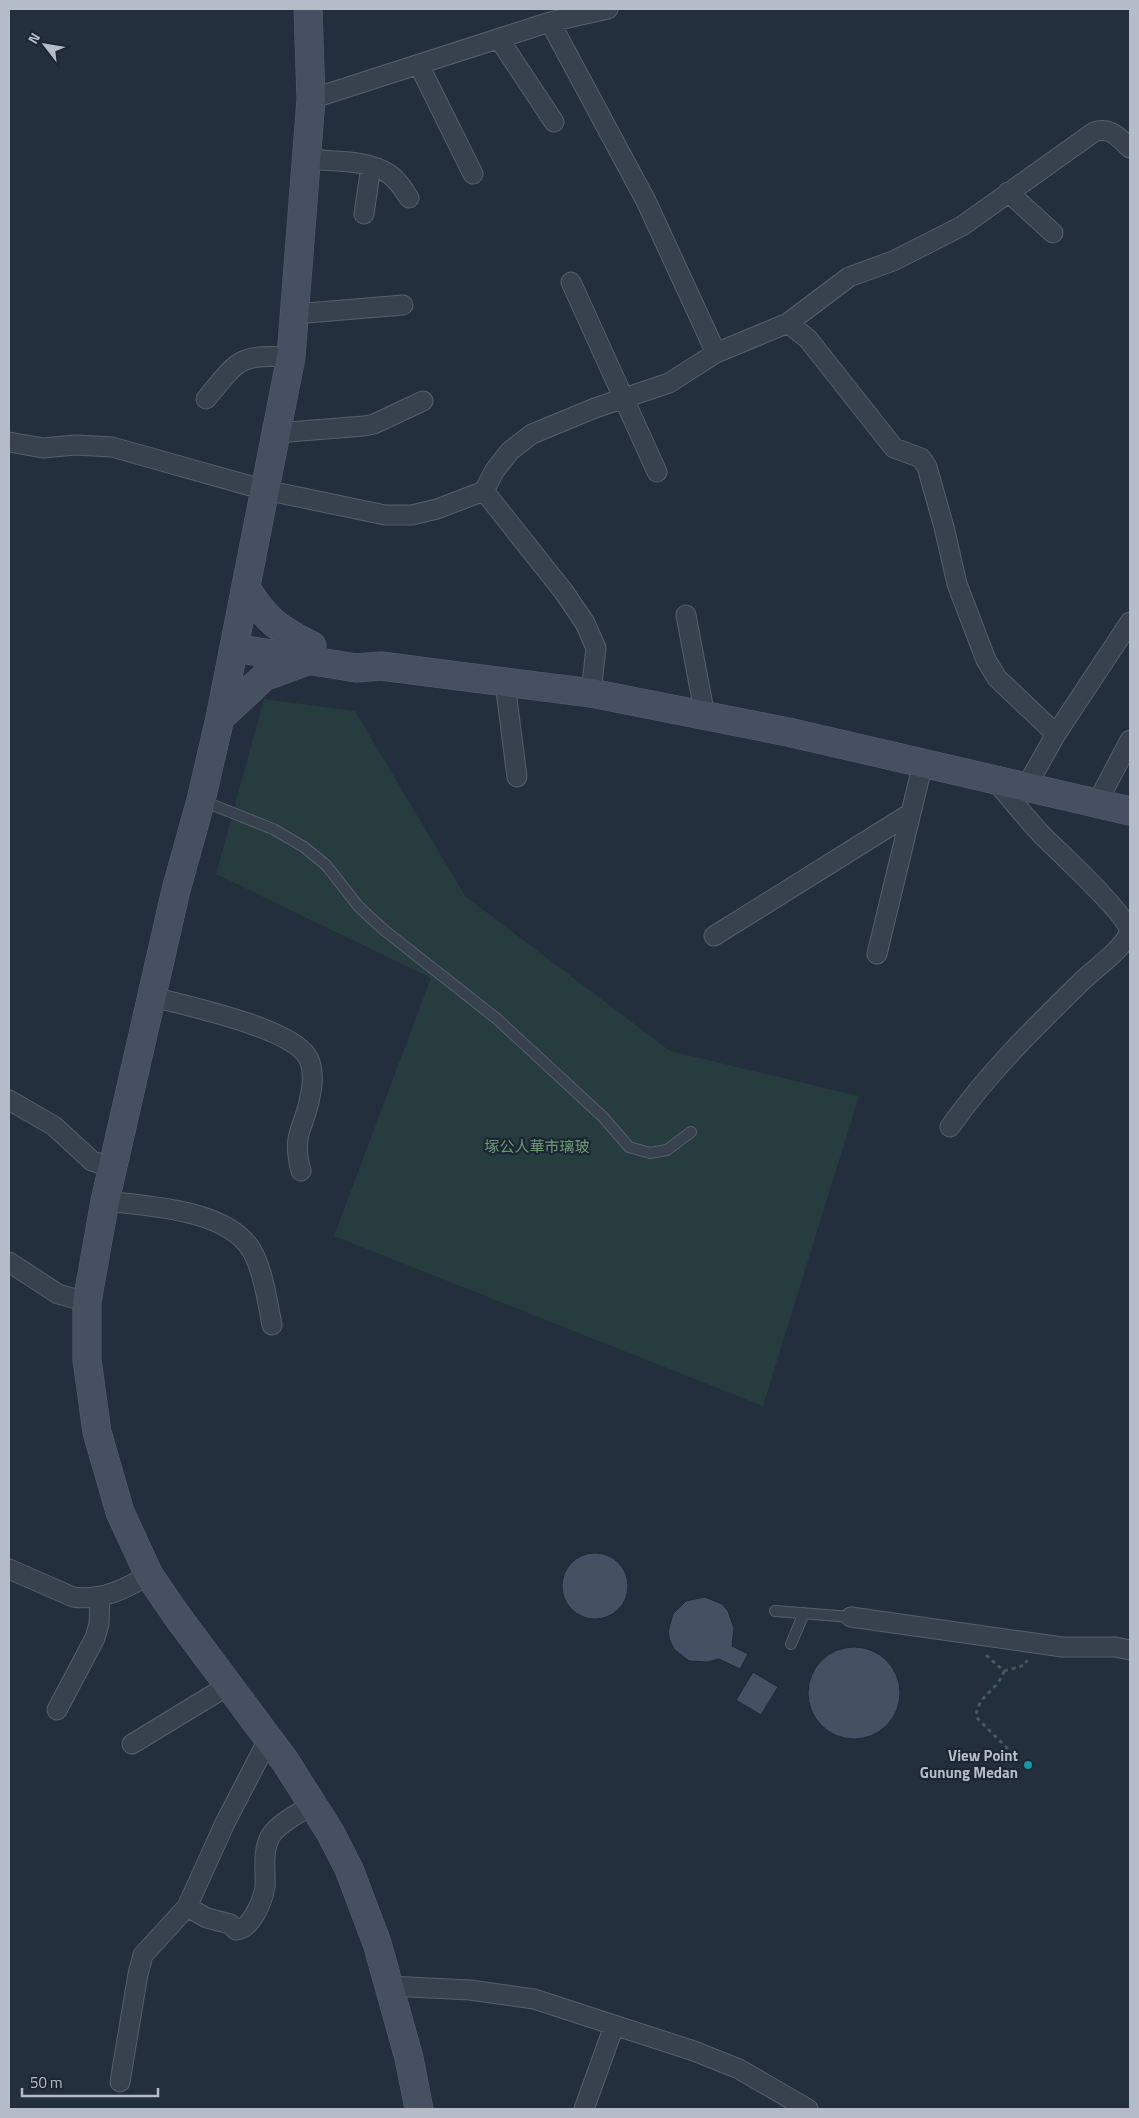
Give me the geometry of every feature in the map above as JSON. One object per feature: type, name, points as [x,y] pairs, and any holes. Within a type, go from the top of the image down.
[{"type":"main road","points":[[308,9],[311,99],[292,357],[220,718],[201,800],[176,890],[105,1201],[87,1302],[87,1360],[98,1432],[120,1512],[149,1575],[269,1738],[313,1804],[349,1869],[377,1943],[409,2058],[419,2109]]},
{"type":"main road","points":[[246,588],[268,620],[310,653]]},
{"type":"main road","points":[[235,640],[310,653],[358,655],[374,665],[591,693],[923,763],[1130,810]]},
{"type":"main road","points":[[220,718],[264,676],[310,653]]},
{"type":"street","points":[[311,99],[550,22],[608,9]]},
{"type":"street","points":[[550,22],[646,201],[716,353]]},
{"type":"street","points":[[499,39],[554,122]]},
{"type":"street","points":[[419,65],[473,174]]},
{"type":"street","points":[[9,442],[43,448],[84,445],[112,447],[265,490],[394,515],[412,515],[437,509],[484,491],[495,470],[510,451],[532,434],[669,382],[716,353],[788,323],[849,277],[894,261],[962,226],[1094,132],[1102,129],[1112,132],[1130,148]]},
{"type":"street","points":[[308,159],[372,166],[388,174],[398,182],[409,198]]},
{"type":"street","points":[[364,214],[372,166]]},
{"type":"street","points":[[1008,192],[1053,233]]},
{"type":"street","points":[[571,282],[657,472]]},
{"type":"street","points":[[295,314],[402,305]]},
{"type":"street","points":[[788,323],[808,340],[894,448],[920,458],[926,467],[944,527],[957,584],[986,660],[997,678],[1056,734]]},
{"type":"street","points":[[206,398],[239,362],[258,356],[292,357]]},
{"type":"street","points":[[276,433],[350,429],[369,425],[423,401]]},
{"type":"street","points":[[484,491],[564,592],[586,623],[596,648],[591,693]]},
{"type":"street","points":[[686,615],[705,716]]},
{"type":"street","points":[[1026,787],[1056,734],[1130,622]]},
{"type":"street","points":[[506,683],[517,777]]},
{"type":"street","points":[[1097,803],[1130,740]]},
{"type":"street","points":[[877,954],[923,763]]},
{"type":"street","points":[[950,1127],[972,1095],[996,1067],[1096,966],[1120,946],[1129,933],[1126,923],[1101,893],[1044,837],[994,780]]},
{"type":"street","points":[[714,936],[911,813]]},
{"type":"street","points":[[152,997],[231,1018],[274,1034],[302,1049],[308,1057],[312,1074],[310,1097],[296,1139],[301,1171]]},
{"type":"street","points":[[9,1100],[54,1126],[92,1160],[113,1168]]},
{"type":"street","points":[[105,1201],[189,1212],[217,1224],[243,1239],[256,1261],[272,1325]]},
{"type":"street","points":[[9,1262],[58,1294],[87,1302]]},
{"type":"street","points":[[9,1569],[73,1597],[100,1597],[133,1584],[149,1575]]},
{"type":"street","points":[[57,1710],[95,1638],[99,1624],[100,1597]]},
{"type":"street","points":[[851,1617],[1062,1648],[1115,1647],[1130,1650]]},
{"type":"street","points":[[132,1744],[229,1685]]},
{"type":"street","points":[[120,2082],[140,1962],[151,1945],[187,1907],[225,1823],[269,1738]]},
{"type":"street","points":[[187,1907],[206,1918],[225,1922],[236,1930],[244,1928],[253,1917],[264,1889],[269,1839],[278,1828],[313,1804]]},
{"type":"street","points":[[389,1986],[470,1990],[534,1999],[694,2051],[739,2069],[808,2109]]},
{"type":"street","points":[[584,2109],[614,2026]]},
{"type":"lane","points":[[201,800],[273,829],[304,847],[326,865],[359,907],[384,930],[497,1019],[602,1117],[630,1147],[650,1153],[667,1150],[690,1132]]},
{"type":"lane","points":[[775,1611],[851,1617]]},
{"type":"lane","points":[[791,1644],[804,1613]]},
{"type":"path","points":[[1004,1672],[1001,1682],[984,1695],[977,1706],[976,1717],[1013,1754],[1012,1766]]},
{"type":"green space","name":"塚公人華市璃玻","points":[[264,699],[355,711],[465,896],[670,1051],[859,1096],[763,1406],[334,1236],[431,978],[216,874]]},
{"type":"building","points":[[588,1553],[602,1553],[614,1558],[623,1567],[628,1579],[626,1599],[619,1610],[602,1619],[588,1619],[576,1614],[567,1605],[562,1593],[562,1579],[567,1567],[576,1558]]},
{"type":"building","points":[[705,1597],[722,1604],[728,1611],[734,1628],[732,1646],[748,1654],[740,1669],[719,1659],[707,1662],[689,1661],[674,1649],[670,1641],[668,1632],[673,1614],[686,1601]]},
{"type":"building","points":[[854,1647],[871,1651],[886,1661],[896,1676],[900,1693],[896,1710],[886,1725],[871,1735],[854,1739],[837,1735],[822,1725],[812,1710],[808,1693],[812,1676],[822,1661],[837,1651]]},
{"type":"building","points":[[753,1672],[778,1687],[761,1715],[736,1700]]},
{"type":"place","name":"View Point Gunung Medan","points":[[1028,1765]]}]
